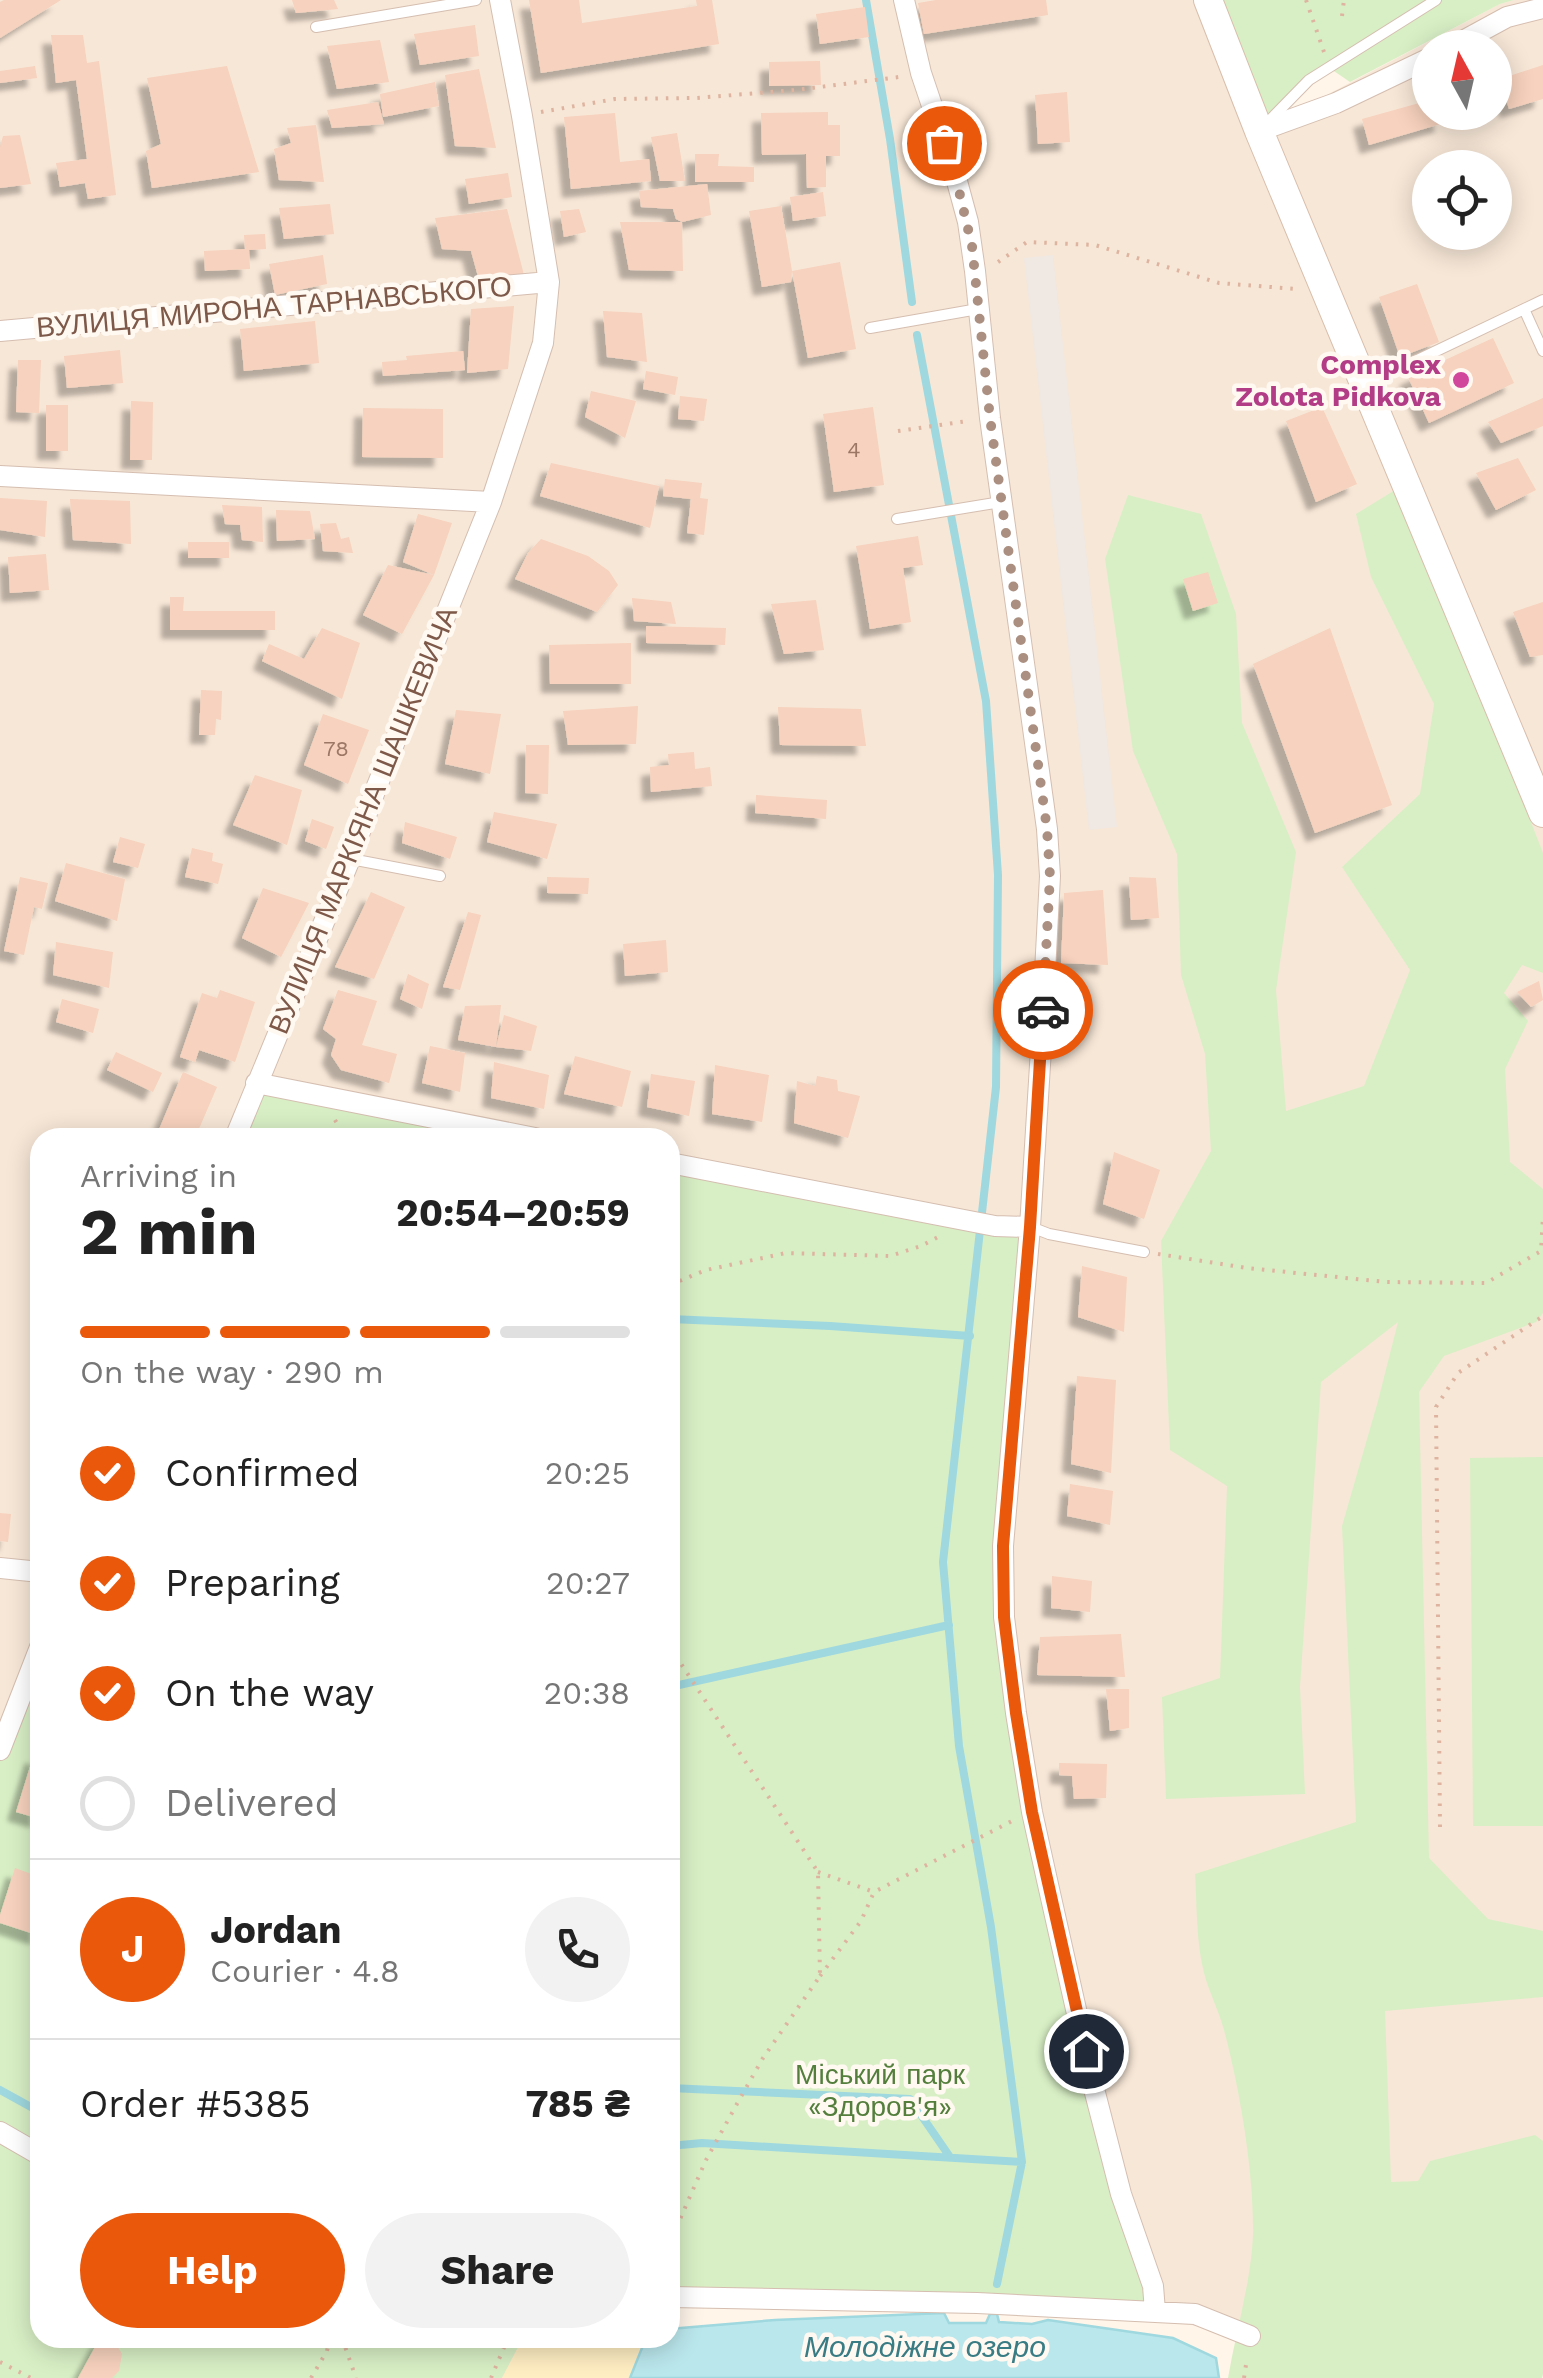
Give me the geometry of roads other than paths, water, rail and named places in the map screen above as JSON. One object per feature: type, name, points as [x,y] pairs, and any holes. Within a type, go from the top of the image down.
[{"type":"street","name":"ВУЛИЦЯ МАРКІЯНА ШАШКЕВИЧА","points":[[239,1128],[491,502],[543,343],[549,282],[500,0]]},
{"type":"street","points":[[904,0],[920,73],[968,222],[1050,876],[1030,1227],[1003,1546],[1004,1617],[1032,1812],[1093,2085],[1121,2194],[1152,2286],[1155,2311]]},
{"type":"street","points":[[1208,0],[1543,813]]},
{"type":"street","points":[[1483,30],[1507,17],[1543,8]]},
{"type":"street","points":[[1259,130],[1336,103],[1412,67]]},
{"type":"street","name":"ВУЛИЦЯ МИРОНА ТАРНАВСЬКОГО","points":[[0,331],[549,282]]},
{"type":"street","points":[[0,476],[491,502]]},
{"type":"street","points":[[256,1083],[484,1128]]},
{"type":"street","points":[[680,1166],[969,1222],[1030,1227]]},
{"type":"street","points":[[0,1568],[30,1571]]},
{"type":"street","points":[[0,1750],[30,1672]]},
{"type":"street","points":[[0,2132],[30,2149]]},
{"type":"street","points":[[680,2297],[1155,2311],[1195,2314],[1250,2336]]},
{"type":"lane","points":[[316,27],[476,0]]},
{"type":"lane","points":[[1259,130],[1328,66],[1436,0]]},
{"type":"lane","points":[[1366,384],[1543,300]]},
{"type":"lane","points":[[1524,309],[1543,351]]},
{"type":"lane","points":[[870,328],[978,310]]},
{"type":"lane","points":[[897,519],[1002,502]]},
{"type":"lane","points":[[350,859],[440,876]]},
{"type":"lane","points":[[1030,1227],[1144,1252]]},
{"type":"water","name":"Молодіжне озеро","points":[[944,2313],[949,2323],[986,2323],[990,2314],[997,2314],[999,2322],[1032,2324],[1048,2320],[1173,2338],[1216,2358],[1219,2378],[630,2378],[642,2348],[680,2348],[680,2328]]},
{"type":"waterway","points":[[866,0],[912,302]]},
{"type":"waterway","points":[[917,335],[986,701],[998,875],[996,1087],[943,1562],[959,1746],[991,1927],[1022,2162],[997,2284]]},
{"type":"waterway","points":[[680,1319],[970,1336]]},
{"type":"waterway","points":[[680,1685],[949,1625]]},
{"type":"waterway","points":[[680,2088],[910,2099],[950,2157]]},
{"type":"waterway","points":[[0,2090],[30,2106]]},
{"type":"waterway","points":[[680,2145],[702,2143],[1022,2162]]},
{"type":"place","name":"Complex Zolota Pidkova","points":[[1461,380]]},
{"type":"park label","name":"Міський парк «Здоров'я»","points":[[880,2090]]}]
